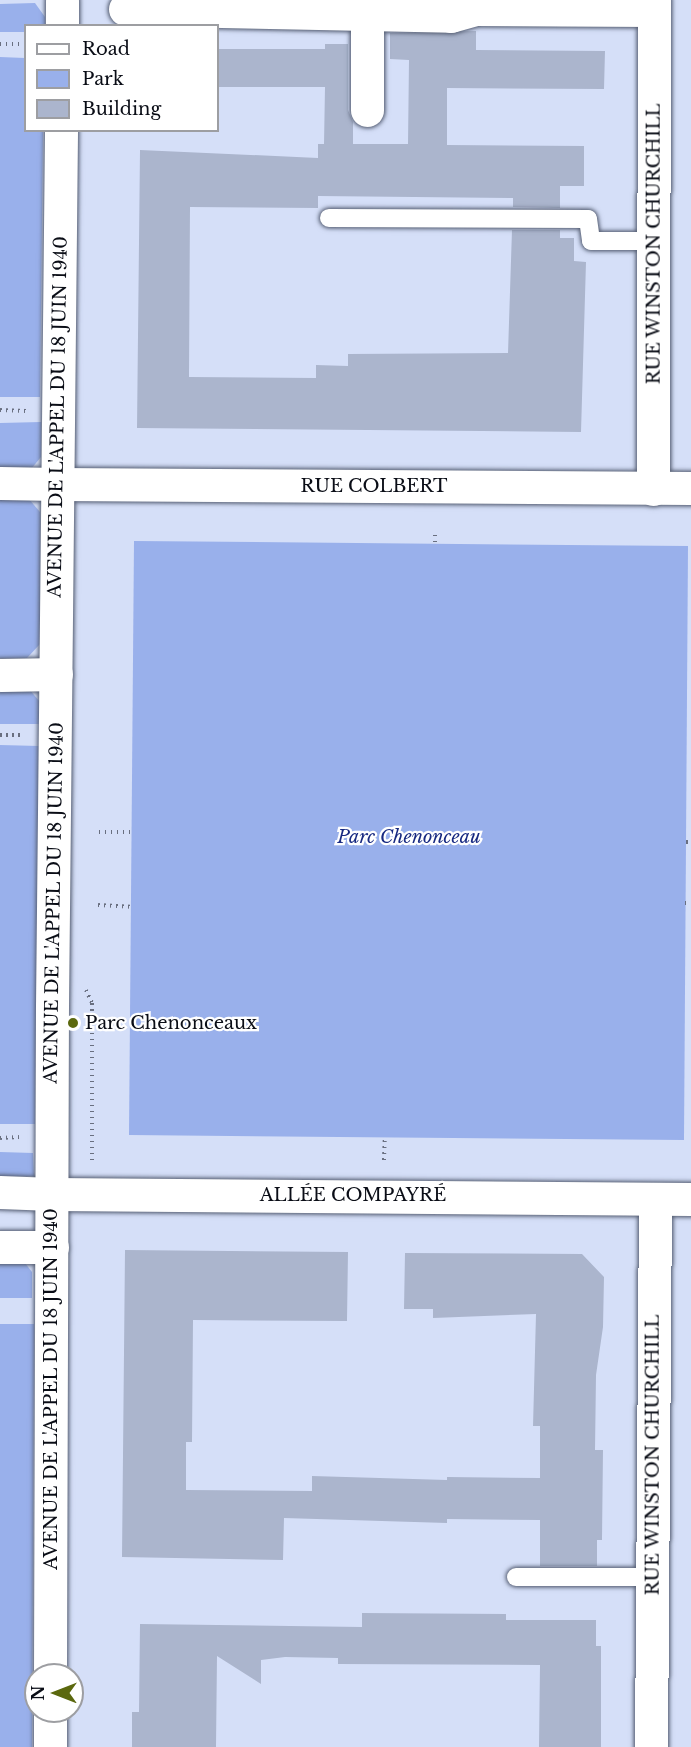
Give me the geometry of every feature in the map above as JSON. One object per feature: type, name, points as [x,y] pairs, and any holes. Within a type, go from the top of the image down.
[{"type":"street","points":[[62,0],[62,24]]},
{"type":"street","points":[[125,9],[359,9],[451,16],[476,9],[654,5]]},
{"type":"street","name":"RUE WINSTON CHURCHILL","points":[[653,489],[654,5]]},
{"type":"street","points":[[359,9],[367,110]]},
{"type":"street","name":"AVENUE DE L'APPEL DU 18 JUIN 1940","points":[[50,1663],[61,132]]},
{"type":"street","name":"RUE COLBERT","points":[[0,483],[691,488]]},
{"type":"street","points":[[0,675],[56,674]]},
{"type":"street","name":"ALLÉE COMPAYRÉ","points":[[0,1192],[655,1198]]},
{"type":"street","points":[[655,1198],[691,1199]]},
{"type":"street","name":"RUE WINSTON CHURCHILL","points":[[651,1747],[655,1198]]},
{"type":"street","points":[[0,1247],[52,1247]]},
{"type":"street","points":[[50,1723],[50,1747]]},
{"type":"lane","points":[[329,218],[588,219],[591,242],[654,242]]},
{"type":"lane","points":[[516,1577],[653,1577]]},
{"type":"path","points":[[0,44],[24,44]]},
{"type":"path","points":[[0,410],[29,411]]},
{"type":"path","points":[[435,535],[435,544]]},
{"type":"path","points":[[0,735],[28,735]]},
{"type":"path","points":[[99,832],[131,832]]},
{"type":"path","points":[[98,905],[131,907]]},
{"type":"path","points":[[384,1160],[385,1137]]},
{"type":"green space","points":[[35,3],[45,17],[45,24],[24,24],[24,32],[0,32],[0,4]]},
{"type":"green space","points":[[0,57],[24,58],[24,132],[43,132],[40,397],[0,397]]},
{"type":"green space","points":[[41,422],[41,457],[31,469],[0,469],[0,423]]},
{"type":"green space","points":[[0,498],[28,498],[40,512],[41,643],[27,658],[0,658]]},
{"type":"green space","name":"Parc Chenonceau","points":[[134,541],[688,546],[684,1140],[129,1135]]},
{"type":"green space","points":[[0,689],[29,689],[40,702],[40,724],[0,724]]},
{"type":"green space","points":[[0,745],[39,746],[35,1124],[0,1124]]},
{"type":"green space","points":[[0,1152],[33,1153],[34,1176],[0,1177]]},
{"type":"green space","points":[[0,1263],[25,1263],[32,1272],[32,1298],[0,1298]]},
{"type":"green space","points":[[0,1324],[34,1324],[32,1663],[24,1663],[24,1723],[32,1723],[32,1747],[0,1747]]},
{"type":"building","points":[[476,31],[476,50],[605,51],[604,89],[447,88],[447,145],[584,146],[584,186],[560,186],[560,208],[513,207],[513,198],[318,196],[318,208],[190,207],[189,377],[316,378],[316,365],[348,366],[348,354],[508,353],[512,230],[560,230],[560,238],[574,238],[574,261],[586,262],[581,432],[137,428],[140,150],[318,158],[318,144],[324,144],[325,87],[219,87],[219,49],[325,49],[325,44],[348,44],[348,110],[353,122],[353,144],[408,144],[409,60],[390,59],[390,33]]},
{"type":"building","points":[[125,1250],[348,1252],[347,1321],[193,1320],[192,1442],[186,1442],[186,1490],[312,1491],[312,1476],[447,1480],[447,1477],[540,1478],[540,1426],[533,1426],[536,1314],[433,1318],[433,1309],[404,1309],[405,1253],[582,1254],[604,1277],[603,1327],[596,1375],[595,1450],[603,1450],[602,1540],[597,1540],[597,1566],[540,1566],[540,1520],[447,1519],[447,1523],[284,1518],[283,1560],[122,1557]]},
{"type":"building","points":[[362,1613],[506,1614],[506,1620],[596,1620],[596,1646],[601,1646],[601,1747],[539,1747],[540,1665],[338,1664],[338,1658],[285,1657],[261,1660],[261,1684],[217,1656],[216,1747],[132,1747],[132,1712],[139,1712],[140,1624],[362,1627]]},
{"type":"place","name":"Parc Chenonceaux","points":[[73,1023]]}]
